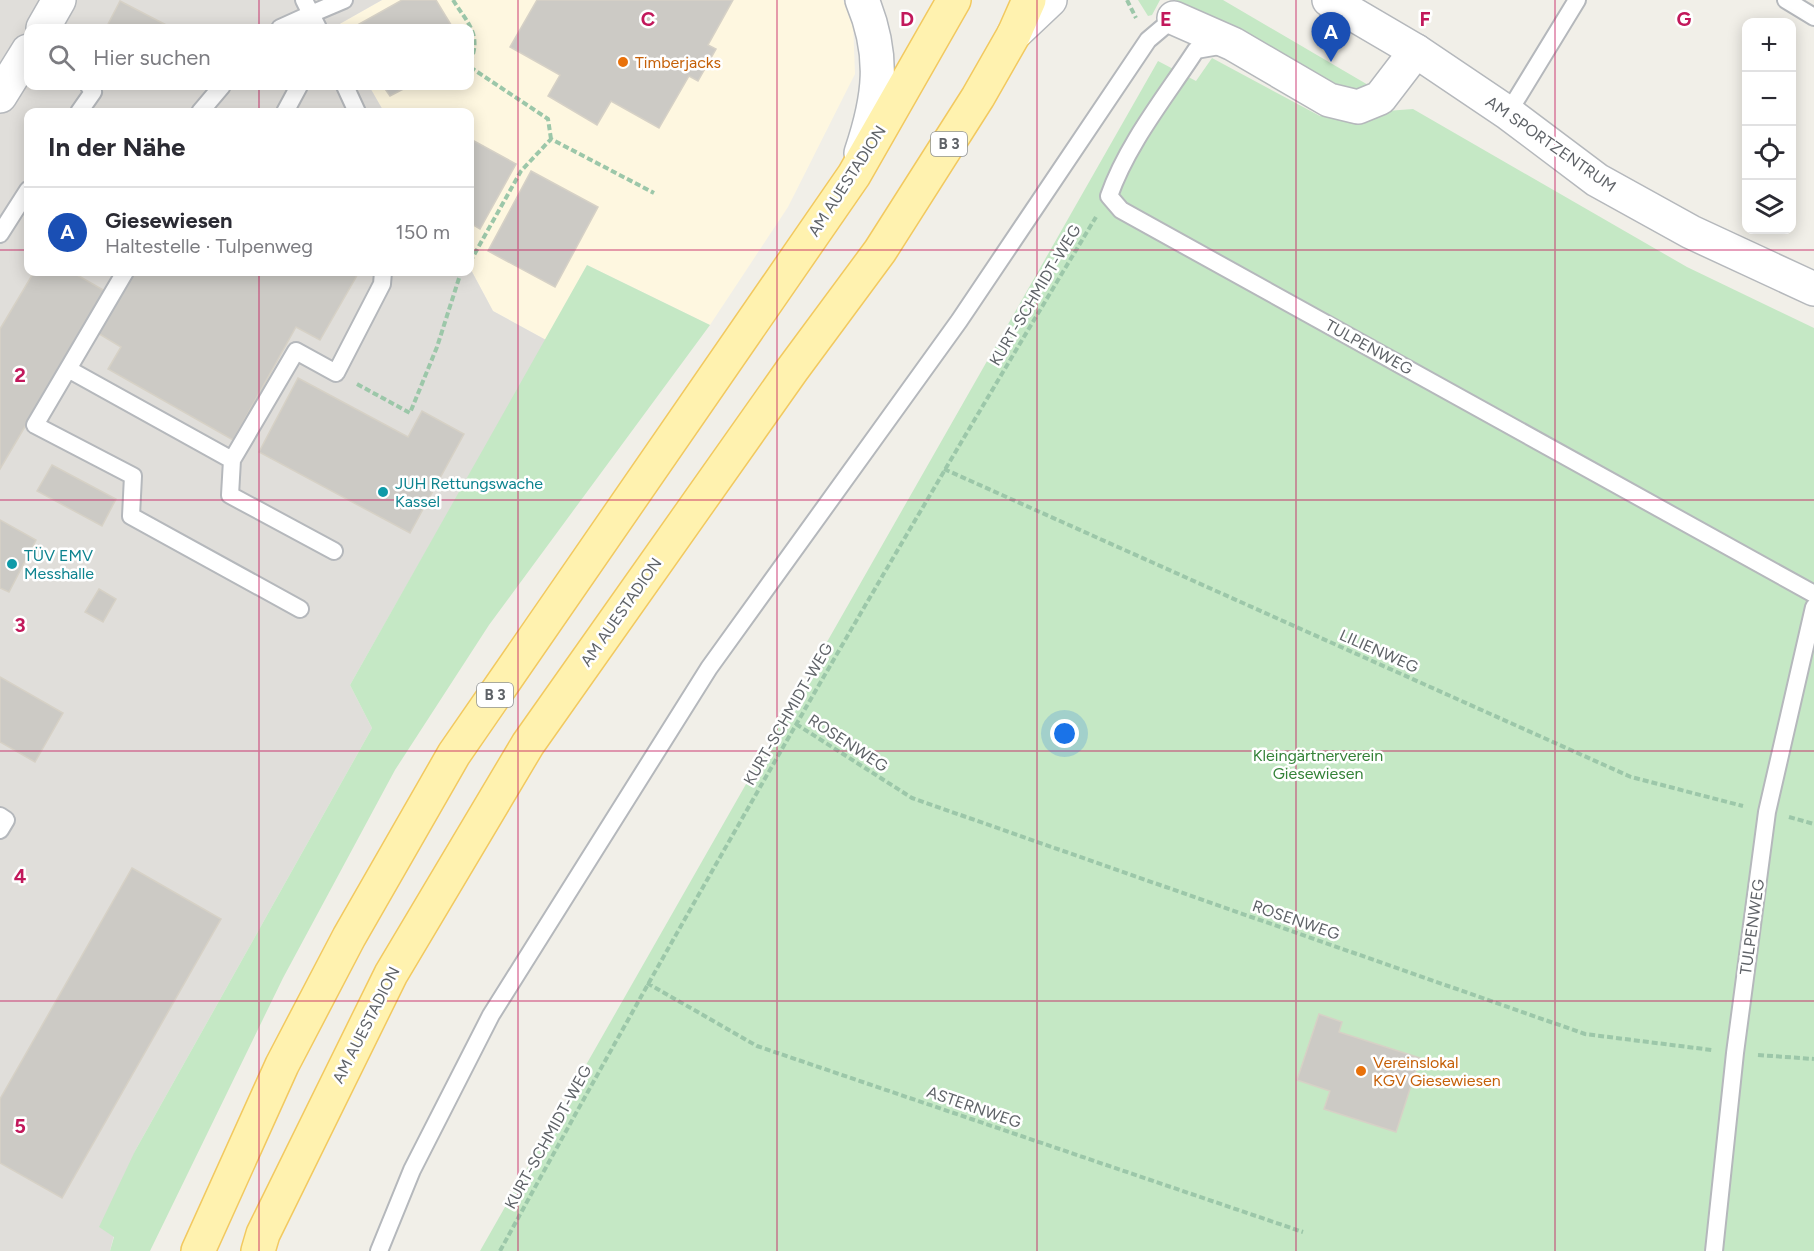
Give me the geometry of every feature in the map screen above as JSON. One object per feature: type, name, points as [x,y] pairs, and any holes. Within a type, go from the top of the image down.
[{"type":"main road","name":"AM AUESTADION","points":[[198,1251],[287,1055],[349,937],[454,754],[854,175],[954,0]]},
{"type":"main road","name":"AM AUESTADION","points":[[258,1251],[263,1234],[391,974],[528,744],[792,370],[880,251],[978,97],[1014,34],[1029,0]]},
{"type":"street","points":[[854,175],[869,129],[879,52],[862,0]]},
{"type":"street","name":"B 3","points":[[1014,34],[1050,0]]},
{"type":"street","name":"AM SPORTZENTRUM","points":[[1329,0],[1416,51],[1508,113],[1597,180],[1691,232],[1814,289]]},
{"type":"street","points":[[1174,18],[1233,44],[1329,99],[1358,107],[1380,98],[1416,51]]},
{"type":"street","points":[[0,96],[24,57]]},
{"type":"lane","points":[[289,24],[344,0]]},
{"type":"lane","points":[[1508,113],[1578,0]]},
{"type":"lane","points":[[1786,0],[1814,17]]},
{"type":"lane","points":[[379,1251],[412,1170],[491,1016],[709,668],[959,321],[1148,40],[1174,18]]},
{"type":"lane","points":[[1109,196],[1113,183],[1144,129],[1196,50],[1233,44]]},
{"type":"lane","points":[[82,108],[93,92],[92,90]]},
{"type":"lane","points":[[203,108],[219,90]]},
{"type":"lane","points":[[287,108],[297,90]]},
{"type":"lane","points":[[347,90],[355,108]]},
{"type":"lane","points":[[0,234],[24,196]]},
{"type":"lane","name":"TULPENWEG","points":[[1109,196],[1121,210],[1814,594]]},
{"type":"lane","points":[[123,276],[35,425],[133,476],[131,516],[300,609]]},
{"type":"lane","points":[[334,551],[230,495],[232,460],[296,351],[336,373],[382,284],[383,276]]},
{"type":"lane","points":[[68,369],[232,460]]},
{"type":"lane","name":"TULPENWEG","points":[[1714,1251],[1735,1053],[1767,812],[1814,607]]},
{"type":"lane","points":[[0,816],[6,820],[0,830]]},
{"type":"path","points":[[453,0],[468,24]]},
{"type":"path","points":[[474,33],[476,47],[474,53]]},
{"type":"path","points":[[474,68],[548,119],[551,139]]},
{"type":"path","points":[[551,139],[654,193]]},
{"type":"path","points":[[474,255],[521,171],[551,139]]},
{"type":"path","name":"KURT-SCHMIDT-WEG","points":[[500,1251],[647,983],[796,724],[944,469],[1109,196]]},
{"type":"path","points":[[336,373],[410,413],[437,347],[460,276]]},
{"type":"path","name":"LILIENWEG","points":[[944,469],[1631,777],[1814,824]]},
{"type":"path","name":"ROSENWEG","points":[[796,724],[912,798],[1585,1034],[1735,1053],[1814,1059]]},
{"type":"path","name":"ASTERNWEG","points":[[647,983],[757,1046],[1303,1232]]},
{"type":"shaded area","points":[[0,0],[382,0],[340,24],[24,24],[24,90],[371,90],[382,108],[24,108],[24,276],[474,275],[493,311],[546,340],[350,685],[372,728],[135,1151],[110,1251],[0,1251]]},
{"type":"shaded area","points":[[382,0],[843,0],[853,21],[855,74],[788,207],[710,325],[587,265],[546,340],[493,311],[474,275],[474,108],[382,108],[371,90],[474,90],[474,24],[340,24]]},
{"type":"green space","points":[[1138,0],[1160,0],[1152,15],[1148,16]]},
{"type":"green space","points":[[1175,0],[1223,0],[1375,89],[1346,94]]},
{"type":"green space","name":"Kleingärtnerverein Giesewiesen","points":[[1212,58],[1320,116],[1413,109],[1687,267],[1814,328],[1814,1251],[480,1251],[1158,61],[1196,81]]},
{"type":"green space","points":[[587,265],[710,325],[489,625],[395,770],[283,978],[150,1251],[110,1251],[114,1237],[99,1227],[135,1151],[372,728],[350,685]]},
{"type":"building","points":[[402,0],[436,0],[451,24],[359,24]]},
{"type":"building","name":"Timberjacks","points":[[537,0],[733,0],[708,45],[716,49],[698,81],[689,76],[659,128],[611,101],[597,125],[548,96],[560,75],[510,47]]},
{"type":"building","points":[[120,1],[164,24],[108,24]]},
{"type":"building","points":[[386,90],[401,90],[390,96]]},
{"type":"building","points":[[474,141],[516,164],[480,229],[474,225]]},
{"type":"building","points":[[531,171],[598,207],[555,287],[488,251]]},
{"type":"building","points":[[32,276],[79,276],[105,291],[0,469],[0,329]]},
{"type":"building","points":[[128,276],[357,276],[320,340],[296,327],[233,440],[108,369],[121,347],[96,332]]},
{"type":"building","name":"JUH Rettungswache Kassel","points":[[298,378],[408,437],[422,411],[464,434],[410,533],[259,452]]},
{"type":"building","points":[[52,465],[116,499],[102,526],[37,491]]},
{"type":"building","name":"TÜV EMV Messhalle","points":[[0,520],[36,540],[9,592],[0,588]]},
{"type":"building","points":[[99,589],[116,599],[103,622],[85,612]]},
{"type":"building","points":[[0,677],[63,713],[35,762],[0,742]]},
{"type":"building","points":[[132,868],[221,919],[62,1198],[0,1163],[0,1099]]},
{"type":"building","points":[[1319,1014],[1342,1022],[1339,1032],[1420,1058],[1396,1132],[1324,1109],[1330,1091],[1297,1080]]},
{"type":"place","name":"Timberjacks","points":[[623,62]]},
{"type":"place","name":"Giesewiesen","points":[[1331,62]]},
{"type":"place","name":"JUH Rettungswache Kassel","points":[[383,492]]},
{"type":"place","name":"TÜV EMV Messhalle","points":[[12,564]]},
{"type":"place","name":"Vereinslokal KGV Giesewiesen","points":[[1361,1071]]}]
